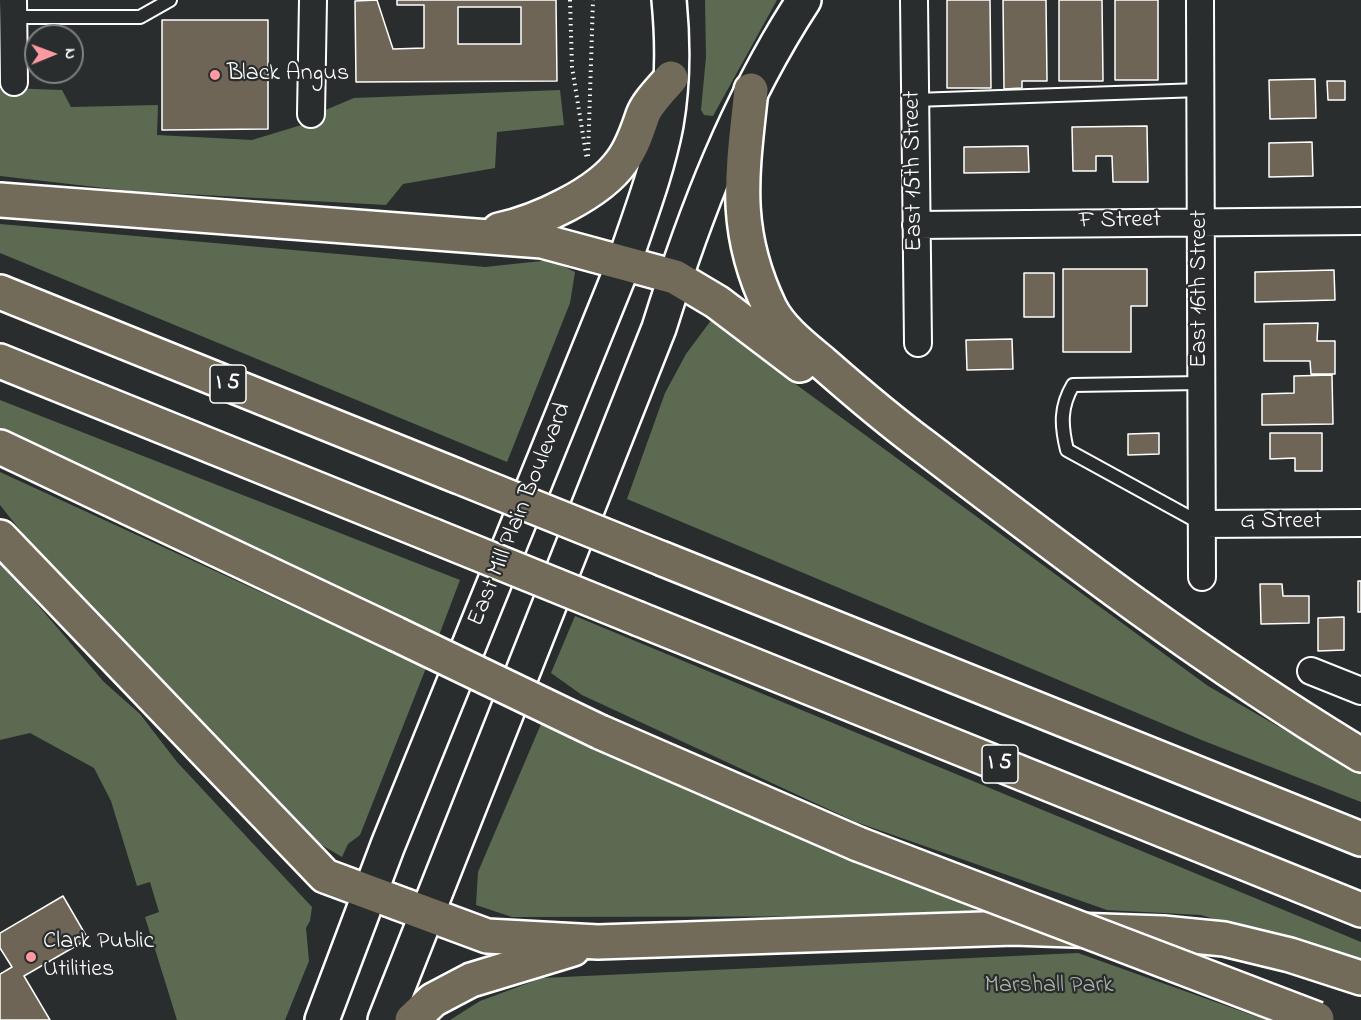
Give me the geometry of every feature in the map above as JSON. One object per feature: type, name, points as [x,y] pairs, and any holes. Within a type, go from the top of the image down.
[{"type":"highway","points":[[473,236],[516,226],[550,214],[593,187],[622,162],[644,113],[670,78]]},
{"type":"highway","points":[[751,90],[743,166],[742,224],[756,276],[771,311],[796,340],[878,412],[1064,554],[1276,704],[1361,755]]},
{"type":"highway","points":[[0,200],[542,241],[675,277],[717,302],[805,368],[878,412]]},
{"type":"highway","name":"I 5","points":[[0,292],[1361,839]]},
{"type":"highway","name":"I 5","points":[[0,361],[1361,910]]},
{"type":"highway","points":[[0,447],[600,732],[858,844],[1319,1019]]},
{"type":"highway","points":[[0,537],[325,876],[488,936],[598,942],[1014,928],[1163,933],[1224,939],[1290,955],[1361,978]]},
{"type":"highway","points":[[412,1020],[433,1000],[471,980],[598,942]]},
{"type":"main road","name":"East Mill Plain Boulevard","points":[[322,1020],[369,894],[624,263],[656,165],[666,125],[670,78],[669,0]]},
{"type":"main road","points":[[385,1020],[659,328],[675,277],[729,135],[767,57],[804,0]]},
{"type":"street","points":[[311,114],[313,0]]},
{"type":"street","name":"East 15th Street","points":[[914,0],[918,343]]},
{"type":"street","name":"East 16th Street","points":[[1200,0],[1202,577]]},
{"type":"street","points":[[13,9],[14,82]]},
{"type":"street","name":"F Street","points":[[915,225],[1361,221]]},
{"type":"street","name":"G Street","points":[[1202,524],[1361,523]]},
{"type":"street","points":[[1311,671],[1361,691]]},
{"type":"lane","points":[[13,9],[140,17],[170,0]]},
{"type":"lane","points":[[915,100],[1200,90]]},
{"type":"lane","points":[[1201,383],[1073,385],[1063,401],[1063,424],[1067,450],[1202,524]]},
{"type":"path","points":[[570,0],[572,67],[588,165],[593,0]]},
{"type":"green space","points":[[0,0],[6,88],[62,90],[71,107],[158,105],[157,135],[252,140],[308,123],[323,111],[354,98],[560,90],[564,125],[497,132],[495,168],[403,184],[386,205],[130,191],[0,176]]},
{"type":"green space","points":[[705,0],[777,0],[713,116],[704,115],[701,110],[706,57]]},
{"type":"green space","points":[[0,224],[485,267],[551,260],[575,272],[570,303],[507,462],[0,253]]},
{"type":"green space","points":[[715,315],[790,380],[1208,686],[1361,774],[1361,802],[1204,741],[627,499],[665,393],[686,354]]},
{"type":"green space","points":[[0,400],[460,580],[438,638],[0,428]]},
{"type":"green space","points":[[0,472],[426,668],[360,835],[348,844],[342,857],[320,844],[50,568],[0,505]]},
{"type":"green space","points":[[0,561],[104,682],[140,714],[177,762],[312,907],[310,921],[306,928],[309,961],[285,1020],[177,1020],[145,917],[159,912],[150,882],[137,886],[111,801],[94,768],[30,733],[0,740]]},
{"type":"green space","points":[[575,616],[1361,942],[1361,963],[1201,915],[1107,910],[856,822],[582,695],[551,673]]},
{"type":"green space","points":[[544,717],[957,898],[986,916],[512,917],[476,905],[478,872]]},
{"type":"green space","name":"Marshall Park","points":[[1078,953],[1266,1020],[450,1020],[480,1001],[542,978]]},
{"type":"building","points":[[377,0],[393,49],[424,48],[424,5],[397,5],[397,0],[556,0],[557,81],[356,82],[355,1]],"holes":[[[458,7],[521,7],[521,44],[458,44]]]},
{"type":"building","points":[[947,0],[990,0],[991,88],[947,88]]},
{"type":"building","points":[[1003,0],[1046,0],[1047,81],[1022,81],[1022,88],[1004,89]]},
{"type":"building","points":[[1059,0],[1102,0],[1103,81],[1059,81]]},
{"type":"building","points":[[1115,0],[1158,0],[1158,80],[1115,80]]},
{"type":"building","name":"Black Angus","points":[[162,20],[268,20],[268,129],[162,130]]},
{"type":"building","points":[[1315,79],[1316,118],[1270,119],[1269,80]]},
{"type":"building","points":[[1327,81],[1345,81],[1345,100],[1328,100]]},
{"type":"building","points":[[1147,126],[1148,182],[1113,182],[1112,156],[1096,156],[1096,171],[1073,171],[1072,127]]},
{"type":"building","points":[[1312,142],[1313,176],[1269,177],[1269,143]]},
{"type":"building","points":[[1028,146],[1029,172],[964,173],[964,147]]},
{"type":"building","points":[[1063,269],[1147,269],[1147,306],[1131,306],[1131,352],[1063,352]]},
{"type":"building","points":[[1334,270],[1335,300],[1255,302],[1255,272]]},
{"type":"building","points":[[1024,273],[1054,273],[1054,317],[1024,317]]},
{"type":"building","points":[[1318,323],[1317,341],[1335,341],[1335,374],[1311,374],[1310,361],[1264,361],[1264,324]]},
{"type":"building","points":[[1012,339],[1013,369],[967,370],[966,340]]},
{"type":"building","points":[[1332,375],[1333,424],[1262,425],[1262,394],[1294,393],[1294,376]]},
{"type":"building","points":[[1159,433],[1159,454],[1128,455],[1128,434]]},
{"type":"building","points":[[1270,433],[1322,433],[1322,471],[1295,471],[1295,458],[1270,459]]},
{"type":"building","points":[[1358,581],[1361,581],[1361,612],[1358,612]]},
{"type":"building","points":[[1260,584],[1282,584],[1283,596],[1309,596],[1309,623],[1261,624]]},
{"type":"building","points":[[1344,617],[1344,650],[1318,651],[1318,618]]},
{"type":"building","name":"Clark Public Utilities","points":[[63,896],[88,939],[24,976],[50,1020],[0,1020],[0,974],[12,967],[0,948],[0,933]]},
{"type":"place","name":"Black Angus","points":[[215,75]]},
{"type":"place","name":"Clark Public Utilities","points":[[31,957]]}]
